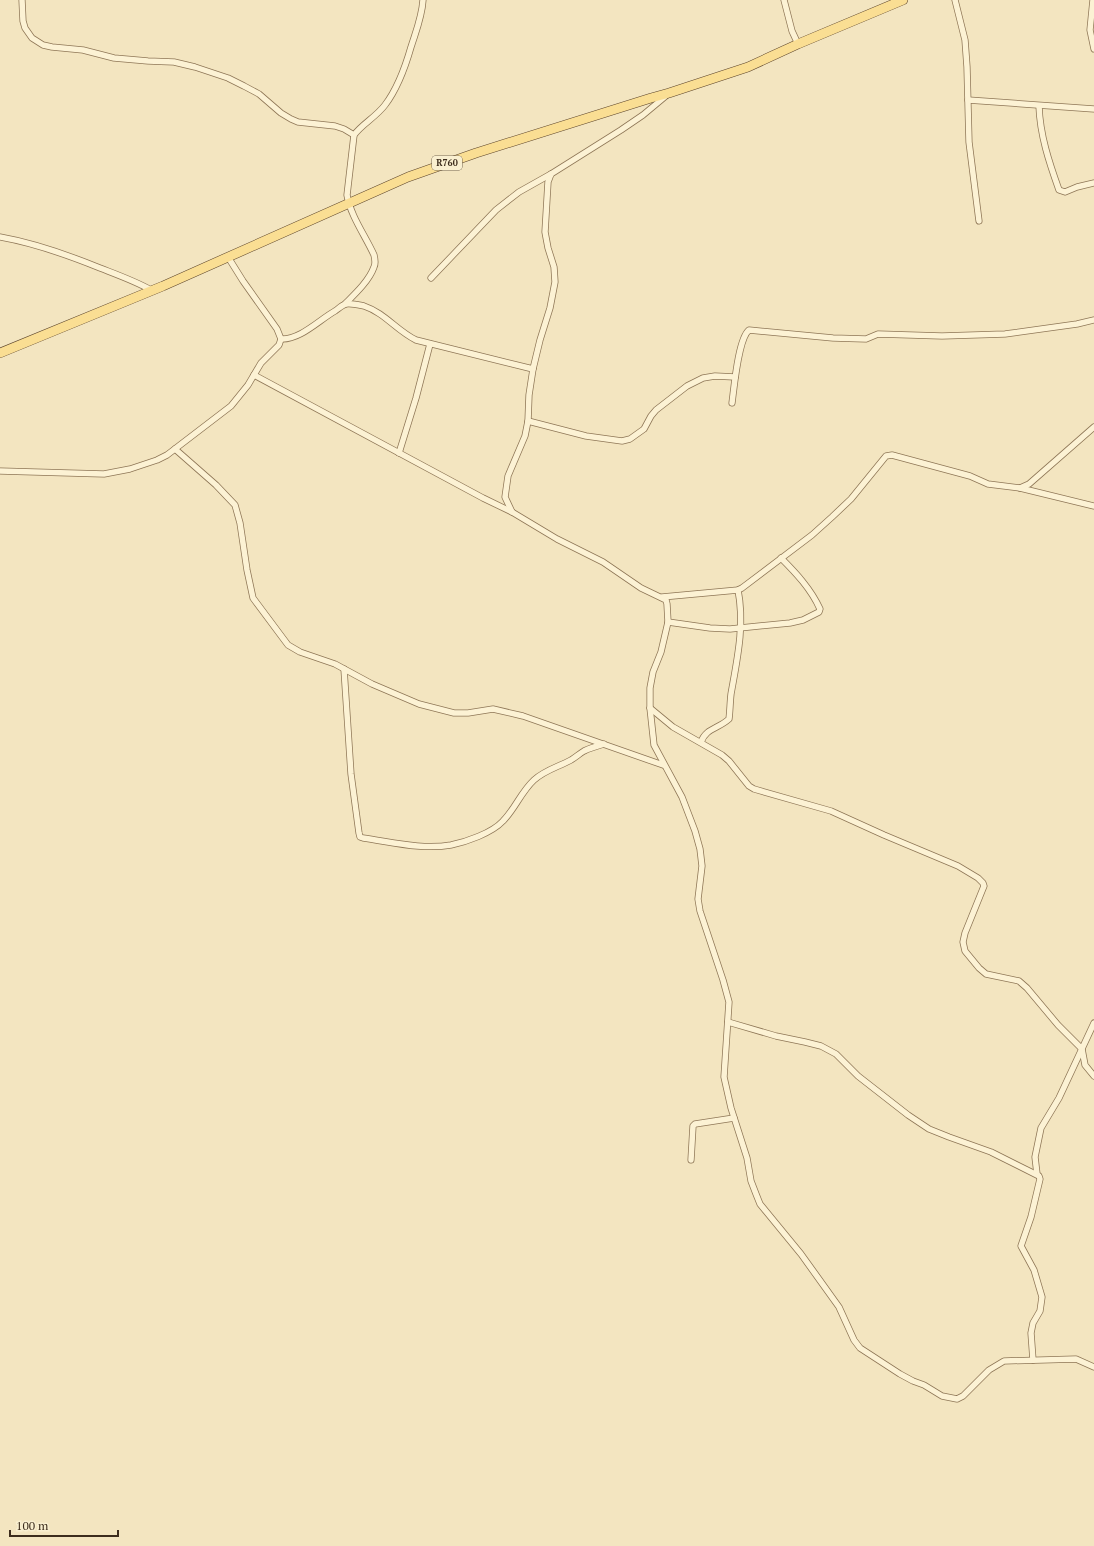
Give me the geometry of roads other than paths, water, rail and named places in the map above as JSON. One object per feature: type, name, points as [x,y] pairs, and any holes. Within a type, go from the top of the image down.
[{"type":"main road","name":"R760","points":[[0,353],[228,257],[408,177],[476,153],[748,68],[798,44],[903,0]]},
{"type":"street","points":[[22,0],[23,21],[25,28],[32,38],[43,45],[83,50],[114,58],[174,62],[195,67],[228,78],[259,94],[280,113],[290,119],[298,122],[335,126],[354,135]]},
{"type":"street","points":[[281,339],[290,339],[301,334],[345,304],[369,277],[374,269],[375,260],[348,203],[347,188],[354,135],[378,113],[394,90],[406,65],[421,20],[423,0]]},
{"type":"street","points":[[784,0],[792,31],[798,44]]},
{"type":"street","points":[[955,0],[965,40],[969,142],[979,221]]},
{"type":"street","points":[[1093,0],[1090,30],[1094,49]]},
{"type":"street","points":[[431,278],[496,210],[520,192],[621,130],[643,115],[670,93]]},
{"type":"street","points":[[968,100],[1094,109]]},
{"type":"street","points":[[1039,106],[1042,139],[1058,190],[1065,192],[1077,187],[1094,183]]},
{"type":"street","points":[[512,512],[505,497],[508,476],[525,436],[528,421],[529,395],[533,369],[555,282],[554,267],[545,232],[548,182],[550,174]]},
{"type":"street","points":[[0,236],[78,259],[151,290]]},
{"type":"street","points":[[0,471],[104,474],[116,473],[157,460],[175,449],[231,406],[248,385],[261,363],[277,348],[281,339],[277,330],[228,257]]},
{"type":"street","points":[[345,304],[363,306],[372,309],[387,318],[409,337],[430,344],[533,369]]},
{"type":"street","points":[[732,403],[735,377],[744,336],[746,332],[752,330],[825,337],[866,339],[878,334],[942,336],[1005,334],[1077,324],[1094,320]]},
{"type":"street","points":[[398,453],[416,398],[430,344]]},
{"type":"street","points":[[254,375],[398,453],[512,512],[557,539],[604,562],[649,593],[662,597],[738,590],[812,536],[851,499],[886,456],[892,455],[970,476],[988,484],[1020,488],[1094,506]]},
{"type":"street","points":[[528,421],[586,436],[622,440],[630,439],[644,429],[656,410],[687,386],[703,378],[715,376],[735,377]]},
{"type":"street","points":[[1020,488],[1029,484],[1094,427]]},
{"type":"street","points":[[175,449],[216,485],[235,505],[240,523],[253,598],[283,641],[292,649],[344,669],[372,684],[419,704],[454,713],[468,713],[493,709],[504,711],[663,765]]},
{"type":"street","points":[[668,622],[710,628],[741,628],[790,623],[803,620],[820,611],[812,594],[781,558]]},
{"type":"street","points":[[701,742],[703,736],[707,732],[724,724],[729,719],[741,628],[738,590]]},
{"type":"street","points":[[662,597],[666,600],[667,604],[668,622],[650,688],[650,708],[654,745],[663,765],[682,797],[697,837],[702,866],[698,899],[699,905],[729,1002],[724,1077],[734,1118],[747,1158],[751,1181],[760,1204],[801,1254],[808,1266],[839,1307],[854,1340],[860,1348],[900,1374],[924,1385],[942,1396],[958,1399],[990,1370],[1004,1361],[1076,1359],[1094,1367]]},
{"type":"street","points":[[344,669],[351,774],[359,833],[363,838],[427,846],[450,845],[470,840],[503,822],[520,796],[533,780],[544,771],[572,760],[583,752],[604,744]]},
{"type":"street","points":[[650,708],[673,727],[722,755],[729,761],[744,781],[754,789],[831,811],[884,836],[958,866],[978,878],[984,886],[965,933],[963,942],[965,951],[986,974],[1019,981],[1027,988],[1058,1026],[1082,1049],[1085,1066],[1094,1076]]},
{"type":"street","points":[[728,1022],[776,1036],[821,1046],[836,1054],[858,1076],[908,1115],[929,1129],[949,1138],[992,1152],[1037,1174]]},
{"type":"street","points":[[1033,1360],[1030,1333],[1033,1323],[1040,1311],[1042,1297],[1034,1270],[1021,1246],[1031,1217],[1040,1178],[1037,1174],[1035,1157],[1041,1128],[1058,1098],[1094,1023]]},
{"type":"street","points":[[691,1160],[693,1126],[695,1124],[734,1118]]}]
